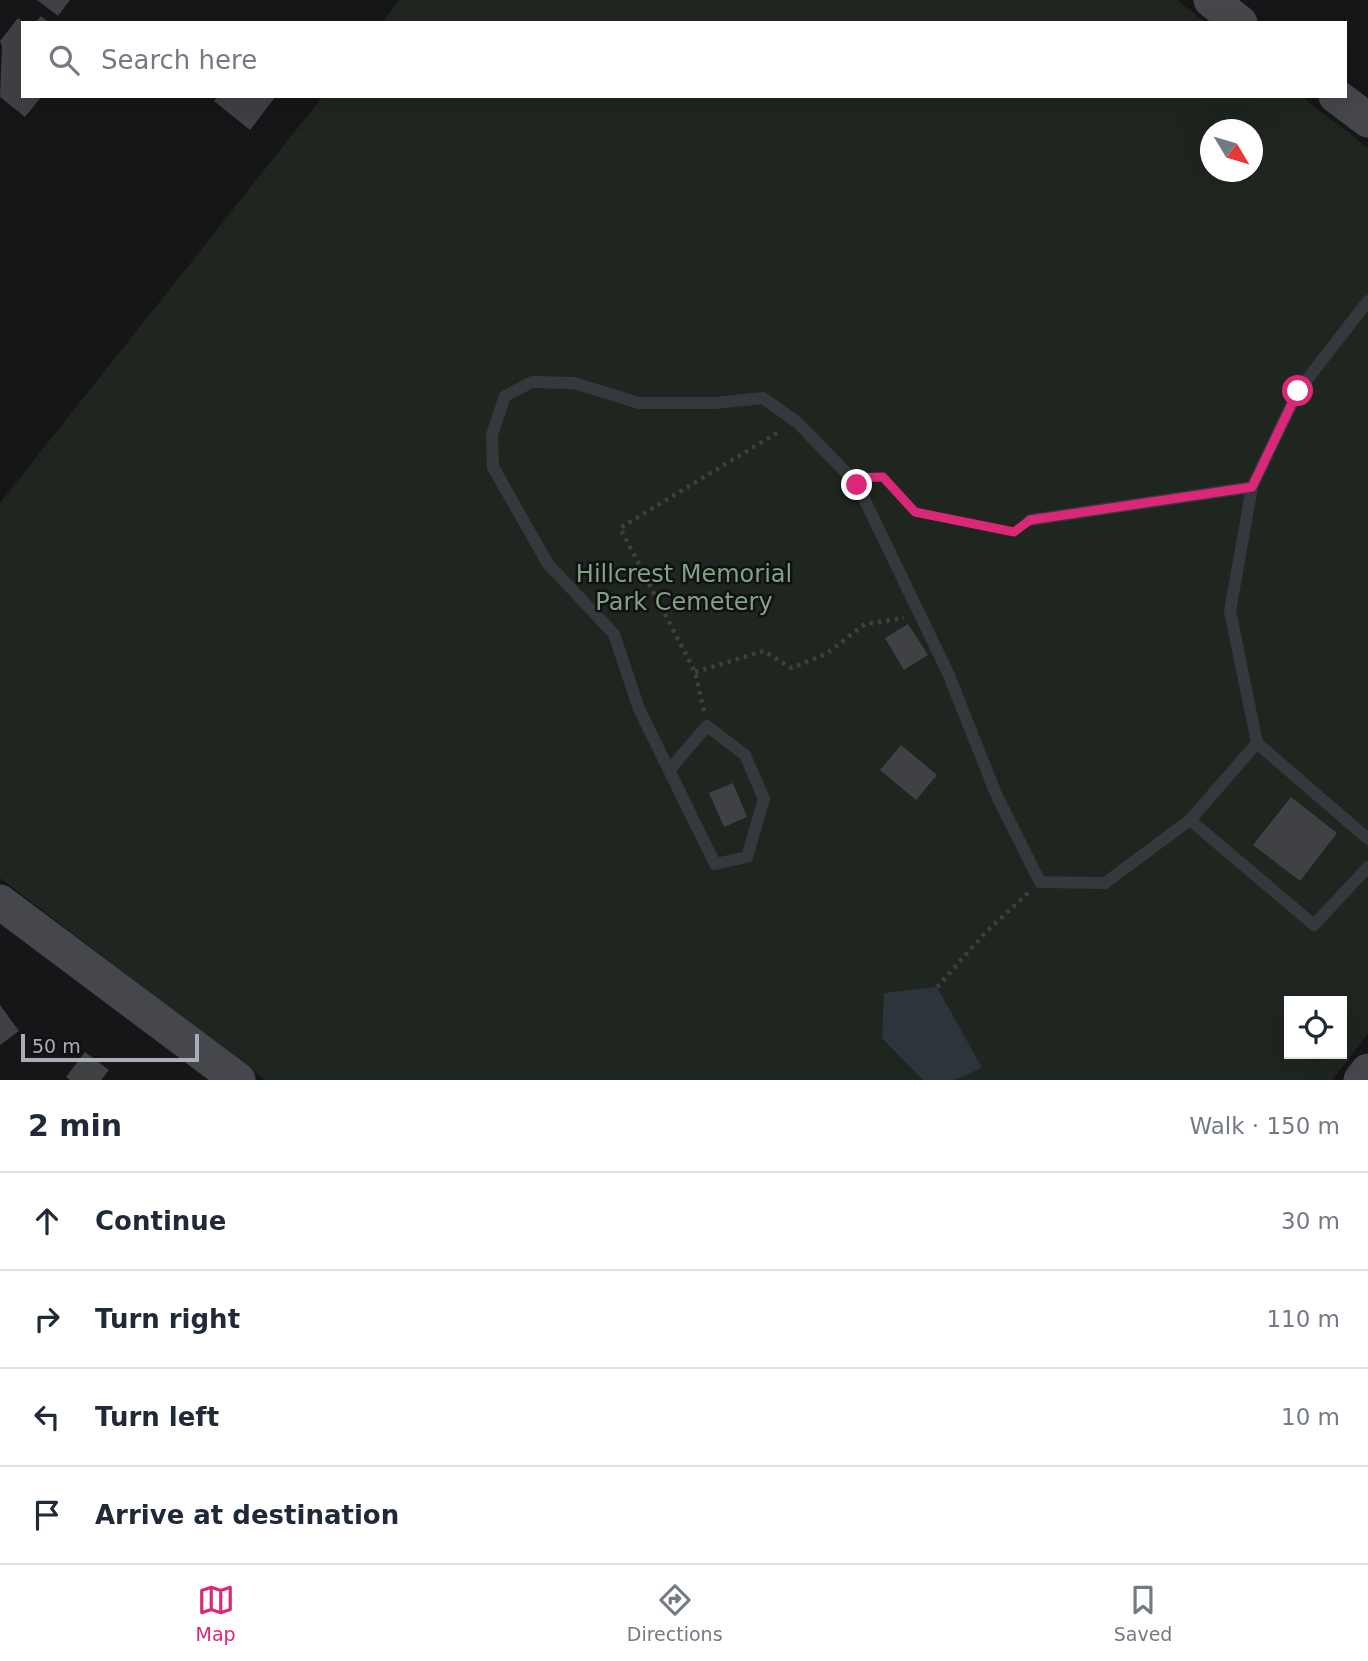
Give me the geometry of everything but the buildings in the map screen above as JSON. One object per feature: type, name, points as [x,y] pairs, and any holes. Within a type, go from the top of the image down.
[{"type":"street","points":[[1211,0],[1237,21]]},
{"type":"street","points":[[1339,98],[1368,120]]},
{"type":"street","points":[[0,902],[238,1080]]},
{"type":"street","points":[[1361,1080],[1368,1072]]},
{"type":"lane","points":[[1368,300],[1298,391],[1252,487],[1230,611],[1257,743],[1368,839]]},
{"type":"lane","points":[[669,770],[707,726],[745,755],[764,799],[747,857],[715,864],[639,709],[614,634],[548,564],[493,467],[492,435],[505,396],[532,382],[574,383],[639,403],[715,403],[764,398],[797,422],[857,485],[948,673],[996,794],[1040,883],[1105,883],[1190,820],[1257,743]]},
{"type":"lane","points":[[1030,520],[1252,487]]},
{"type":"lane","points":[[1190,820],[1314,925],[1368,867]]},
{"type":"path","points":[[707,726],[695,673],[620,528],[797,422]]},
{"type":"path","points":[[850,478],[883,477],[915,512],[1014,532],[1030,520]]},
{"type":"path","points":[[695,673],[764,651],[791,668],[826,653],[865,624],[920,615]]},
{"type":"path","points":[[937,987],[986,932],[1040,883]]},
{"type":"green space","points":[[399,0],[1177,0],[1203,21],[383,21]]},
{"type":"green space","name":"Hillcrest Memorial Park Cemetery","points":[[321,98],[1304,98],[1368,148],[1368,1034],[1332,1080],[265,1080],[0,878],[0,503]]},
{"type":"shaded area","points":[[937,987],[982,1068],[954,1080],[923,1080],[882,1038],[884,993]]},
{"type":"route","points":[[857,485],[850,478],[883,477],[915,512],[1014,532],[1030,520],[1252,487],[1298,391]]}]
